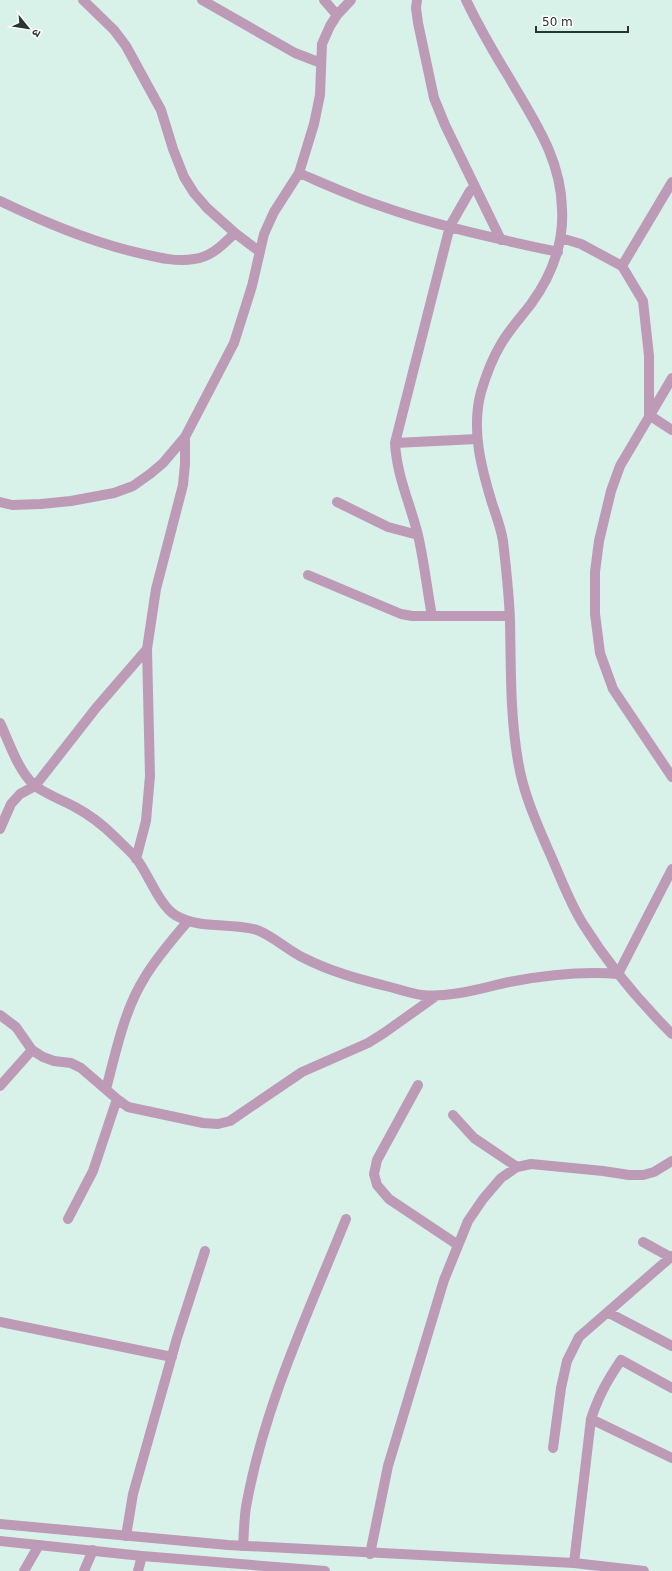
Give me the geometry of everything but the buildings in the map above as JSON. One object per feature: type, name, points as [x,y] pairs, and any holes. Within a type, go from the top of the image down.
[{"type":"street","points":[[83,0],[114,30],[126,46],[161,110],[173,149],[184,177],[194,193],[207,208],[235,233],[260,252]]},
{"type":"street","points":[[202,0],[295,53],[321,62]]},
{"type":"street","points":[[324,0],[337,15]]},
{"type":"street","points":[[0,502],[12,505],[41,504],[83,499],[114,493],[133,486],[150,474],[163,463],[185,437],[234,343],[252,286],[264,234],[274,212],[299,173],[314,124],[320,95],[322,44],[337,15],[351,0]]},
{"type":"street","points":[[417,0],[416,8],[418,23],[434,98],[445,125],[501,240]]},
{"type":"street","points":[[466,0],[485,37],[544,137],[553,158],[562,208],[561,238],[558,252],[547,279],[534,300],[501,343],[491,363],[481,392],[478,412],[477,439],[482,468],[502,536],[510,616],[511,690],[518,761],[522,783],[570,900],[583,924],[618,974],[672,1034]]},
{"type":"street","points":[[299,173],[378,205],[501,240],[558,252]]},
{"type":"street","points":[[622,266],[672,182]]},
{"type":"street","points":[[432,616],[418,535],[396,461],[395,443],[450,226],[470,191],[475,187]]},
{"type":"street","points":[[0,201],[55,226],[110,246],[170,260],[195,259],[214,253],[235,233]]},
{"type":"street","points":[[561,238],[581,244],[622,266],[643,301],[649,356],[650,415]]},
{"type":"street","points":[[672,378],[620,466],[611,491],[599,541],[595,572],[595,614],[600,652],[613,689],[672,778]]},
{"type":"street","points":[[650,415],[672,430]]},
{"type":"street","points":[[136,859],[146,821],[150,776],[147,649],[156,588],[183,485],[185,437]]},
{"type":"street","points":[[395,443],[477,439]]},
{"type":"street","points":[[337,502],[388,527],[418,535]]},
{"type":"street","points":[[308,575],[401,614],[432,616],[510,616]]},
{"type":"street","points":[[0,829],[11,804],[20,794],[35,786],[96,708],[147,649]]},
{"type":"street","points":[[0,723],[23,772],[35,786],[77,808],[96,820],[114,836],[136,859],[165,906],[173,914],[188,922],[244,927],[259,931],[304,959],[324,967],[352,977],[420,995],[436,996],[547,976],[572,973],[592,972],[618,974]]},
{"type":"street","points":[[618,974],[672,869]]},
{"type":"street","points":[[106,1089],[119,1038],[136,994],[144,978],[164,950],[188,922]]},
{"type":"street","points":[[0,1015],[16,1027],[32,1050],[43,1057],[54,1061],[71,1063],[81,1068],[128,1107],[203,1123],[218,1124],[230,1121],[302,1072],[373,1040],[436,996]]},
{"type":"street","points":[[0,1086],[32,1050]]},
{"type":"street","points":[[418,1086],[377,1160],[374,1174],[376,1185],[389,1199],[458,1245]]},
{"type":"street","points":[[68,1219],[93,1171],[117,1099]]},
{"type":"street","points":[[453,1115],[474,1138],[517,1167]]},
{"type":"street","points":[[370,1554],[388,1466],[444,1280],[468,1222],[483,1199],[501,1178],[517,1167],[531,1164],[629,1175],[643,1175],[654,1172],[672,1161]]},
{"type":"street","points":[[243,1546],[246,1509],[265,1430],[281,1381],[346,1219]]},
{"type":"street","points":[[553,1448],[566,1361],[580,1337],[672,1257],[642,1242]]},
{"type":"street","points":[[126,1536],[134,1494],[172,1356],[205,1251]]},
{"type":"street","points":[[609,1313],[672,1346]]},
{"type":"street","points":[[0,1322],[172,1356]]},
{"type":"street","points":[[574,1564],[591,1419],[598,1396],[621,1360],[672,1388]]},
{"type":"street","points":[[591,1419],[672,1458]]},
{"type":"street","points":[[0,1524],[243,1546],[574,1564],[644,1571]]},
{"type":"street","points":[[0,1541],[142,1556],[325,1571]]},
{"type":"street","points":[[24,1571],[39,1545]]},
{"type":"street","points":[[84,1571],[93,1550]]},
{"type":"street","points":[[138,1571],[142,1556]]}]
